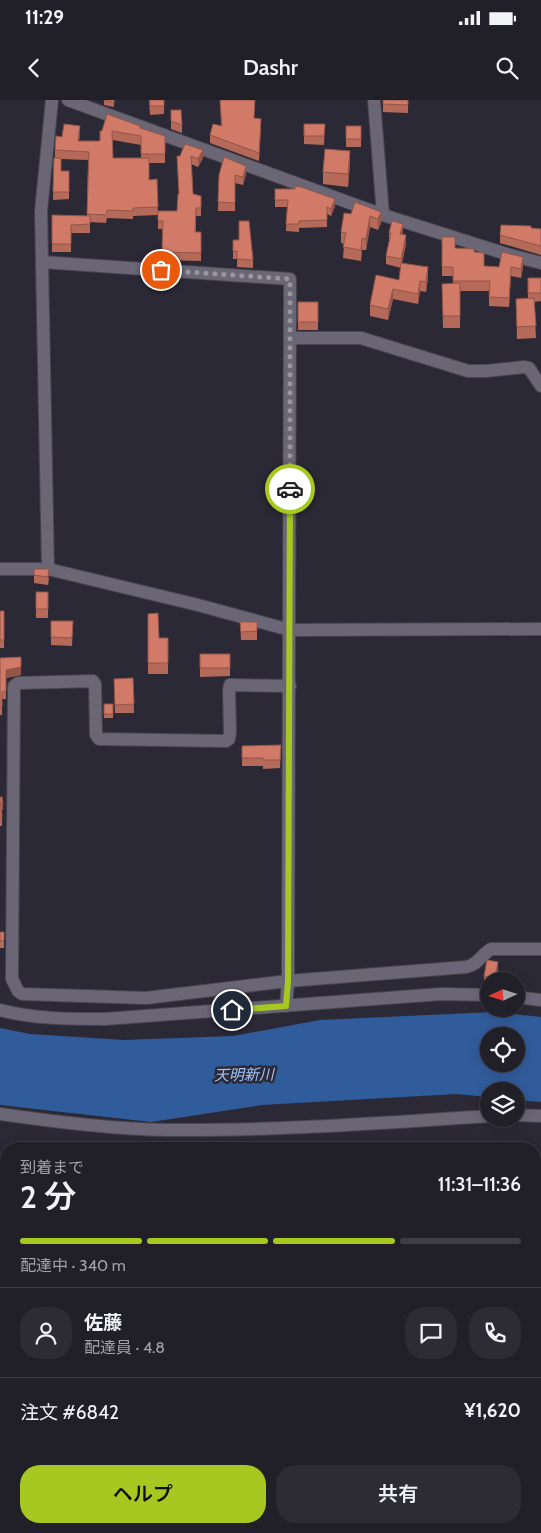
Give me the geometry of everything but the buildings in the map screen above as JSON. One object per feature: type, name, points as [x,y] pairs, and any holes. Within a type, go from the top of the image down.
[{"type":"street","points":[[48,569],[41,212],[52,100]]},
{"type":"street","points":[[68,100],[100,106],[383,215],[541,263]]},
{"type":"street","points":[[374,100],[383,215]]},
{"type":"street","points":[[42,262],[290,279],[290,686],[288,981],[286,1006]]},
{"type":"street","points":[[290,338],[361,338],[468,371],[524,367],[529,368],[541,386]]},
{"type":"street","points":[[0,569],[48,569],[198,605],[290,630],[541,629]]},
{"type":"street","points":[[290,686],[230,685],[230,732],[226,741],[99,739],[96,735],[95,684],[93,681],[18,683],[14,686],[12,979],[18,991],[22,994],[146,998],[288,981],[466,967],[478,963],[487,951],[491,950],[541,949]]},
{"type":"street","points":[[0,1010],[18,1015],[51,1019],[105,1019],[441,994],[480,995]]},
{"type":"street","points":[[525,998],[541,1000]]},
{"type":"street","points":[[0,1114],[72,1124],[165,1130],[291,1128],[480,1117]]},
{"type":"street","points":[[525,1115],[541,1116]]},
{"type":"street","points":[[541,1492],[541,1504]]},
{"type":"water","name":"天明新川","points":[[480,1013],[480,1018],[525,1018],[525,1015],[541,1017],[541,1102],[525,1101],[525,1082],[480,1082],[480,1096],[456,1094],[262,1105],[151,1122],[0,1105],[0,1028],[30,1034],[124,1040],[233,1036],[320,1020]]},
{"type":"way so far","points":[[161,270],[290,279],[290,489]]},
{"type":"route","points":[[232,1010],[286,1006],[288,981],[290,489]]}]
